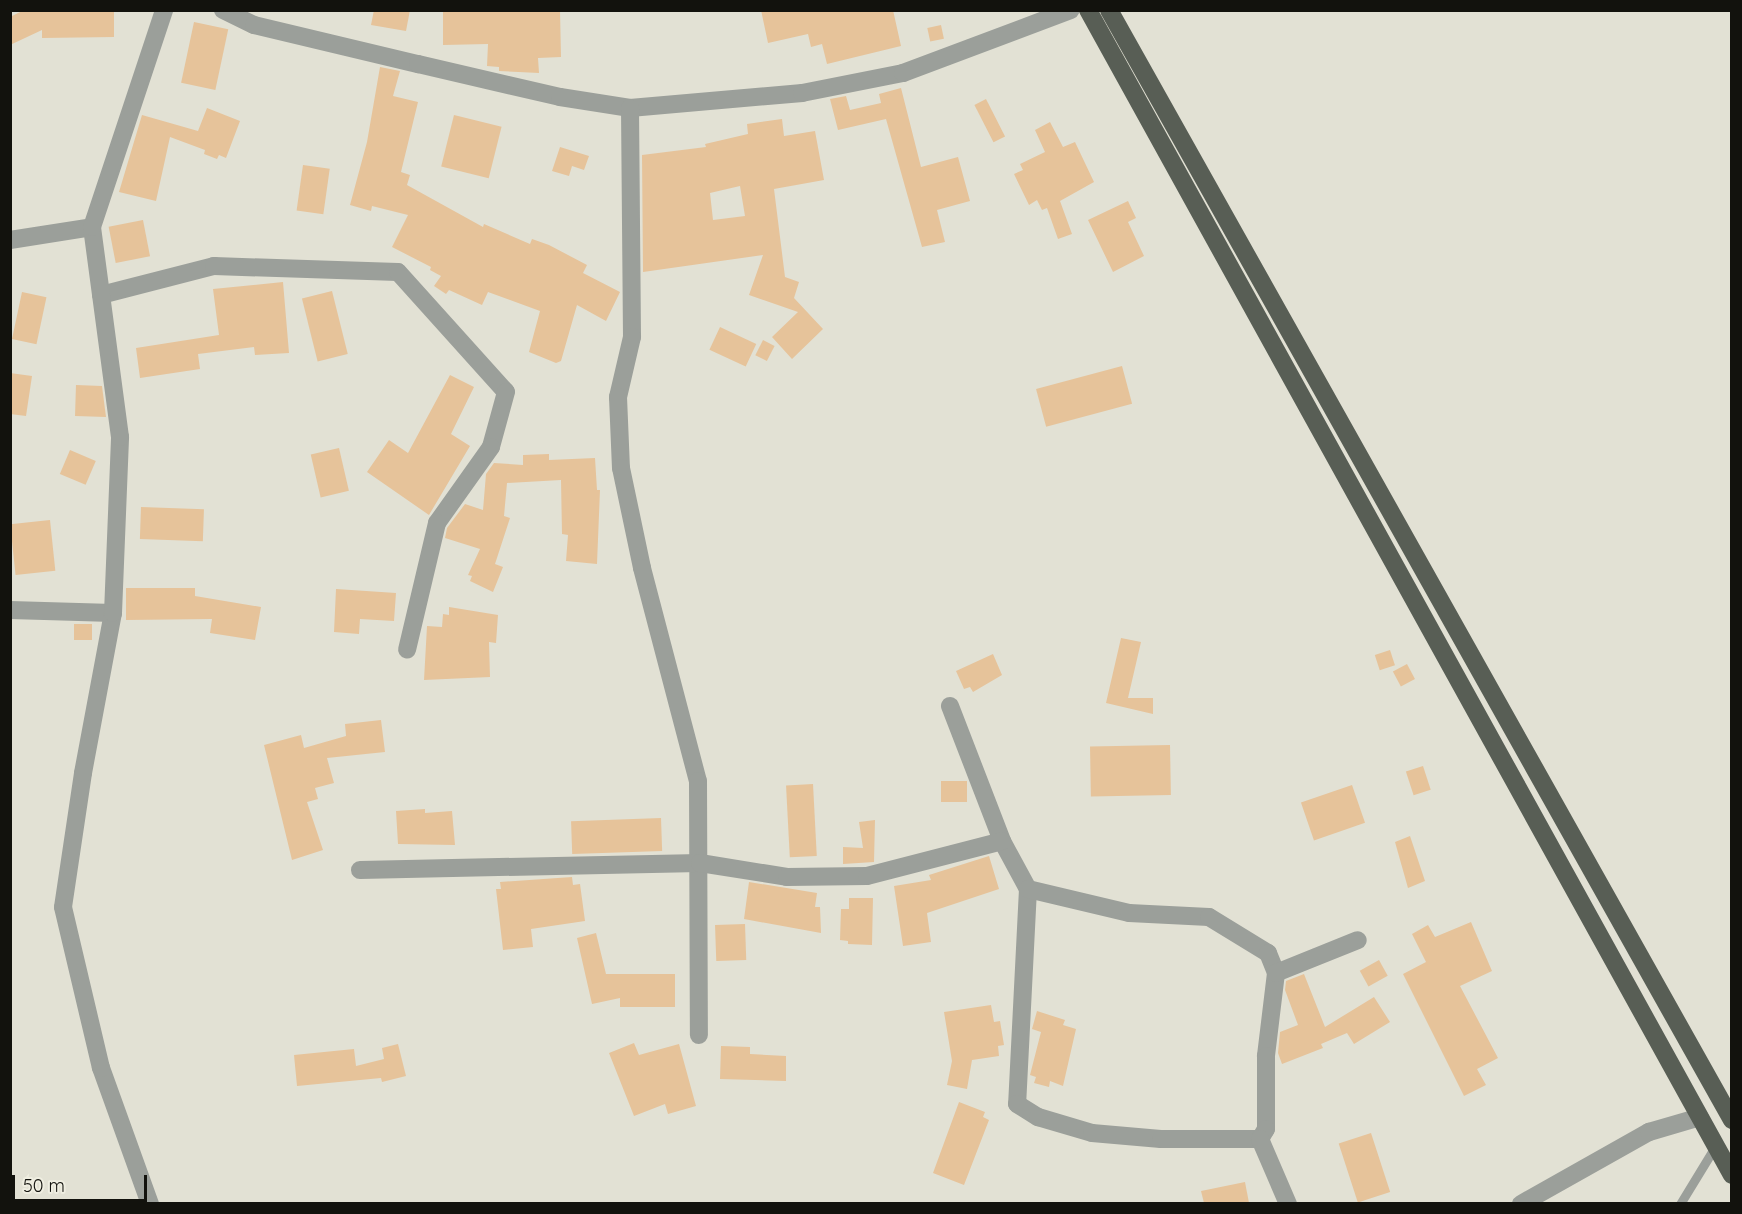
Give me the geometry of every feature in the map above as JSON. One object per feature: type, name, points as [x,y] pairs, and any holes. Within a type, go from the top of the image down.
[{"type":"highway","points":[[1088,10],[1731,1175]]},
{"type":"highway","points":[[1109,10],[1731,1120]]},
{"type":"street","points":[[150,1203],[101,1068],[63,907],[82,773],[112,614],[120,437],[92,227],[164,10]]},
{"type":"street","points":[[223,10],[254,25],[560,97],[630,108],[802,93],[903,73],[1071,10]]},
{"type":"street","points":[[630,108],[632,337],[618,397],[621,468],[642,568],[698,781],[699,1035]]},
{"type":"street","points":[[10,240],[92,227]]},
{"type":"street","points":[[101,295],[214,266],[398,272],[506,392],[491,447],[437,523],[407,650]]},
{"type":"street","points":[[10,610],[112,614]]},
{"type":"street","points":[[950,706],[1002,840],[1028,889],[1017,1104],[1038,1117],[1092,1133],[1161,1139],[1260,1139]]},
{"type":"street","points":[[360,870],[700,863],[787,878],[867,876],[1002,840]]},
{"type":"street","points":[[1028,889],[1129,913],[1209,917],[1268,953],[1276,973],[1266,1056],[1266,1128],[1260,1139]]},
{"type":"street","points":[[1276,973],[1358,940]]},
{"type":"street","points":[[1521,1203],[1560,1185],[1649,1132],[1700,1117]]},
{"type":"street","points":[[1260,1139],[1288,1203]]},
{"type":"lane","points":[[1680,1203],[1716,1146]]},
{"type":"building","points":[[24,10],[114,10],[114,37],[42,38],[42,30],[10,45],[10,17]]},
{"type":"building","points":[[374,10],[410,10],[406,31],[371,25]]},
{"type":"building","points":[[443,10],[560,10],[561,57],[538,58],[539,73],[499,71],[499,67],[487,66],[488,44],[443,45]]},
{"type":"building","points":[[761,10],[893,10],[901,46],[827,64],[822,44],[811,47],[808,34],[768,43]]},
{"type":"building","points":[[194,22],[228,29],[215,90],[181,83]]},
{"type":"building","points":[[941,25],[944,39],[930,42],[927,28]]},
{"type":"building","points":[[380,67],[400,71],[393,96],[418,102],[401,172],[410,175],[407,185],[483,227],[484,224],[530,244],[532,239],[549,245],[587,265],[583,273],[620,292],[606,321],[577,305],[561,361],[556,363],[529,352],[540,311],[488,292],[482,305],[449,290],[446,294],[434,286],[441,276],[430,270],[431,267],[392,247],[408,215],[372,206],[371,211],[350,205],[367,142]]},
{"type":"building","points":[[901,88],[921,167],[958,157],[970,201],[937,210],[945,242],[922,247],[886,119],[838,130],[830,99],[846,96],[850,110],[881,103],[879,94]]},
{"type":"building","points":[[986,99],[1005,136],[993,142],[974,105]]},
{"type":"building","points":[[207,108],[240,121],[226,158],[219,155],[217,159],[204,154],[205,150],[170,137],[156,201],[119,192],[142,115],[198,131]]},
{"type":"building","points":[[454,115],[502,127],[489,178],[441,166]]},
{"type":"building","points":[[782,119],[784,136],[815,131],[824,180],[774,189],[785,277],[799,282],[794,298],[823,329],[792,359],[772,337],[798,312],[749,295],[763,255],[643,272],[642,155],[706,147],[705,144],[748,134],[747,124]],"holes":[[[740,186],[745,216],[713,220],[710,193]]]},
{"type":"building","points":[[1050,122],[1063,147],[1075,142],[1094,182],[1060,201],[1072,234],[1058,239],[1047,208],[1042,210],[1037,200],[1029,205],[1014,174],[1023,170],[1020,164],[1045,152],[1035,130]]},
{"type":"building","points":[[560,147],[589,156],[584,170],[572,166],[569,176],[552,171]]},
{"type":"building","points":[[303,165],[330,169],[323,214],[297,211]]},
{"type":"building","points":[[1128,201],[1136,218],[1128,222],[1144,256],[1113,272],[1088,220]]},
{"type":"building","points":[[143,220],[150,256],[116,263],[109,227]]},
{"type":"building","points":[[283,282],[289,353],[255,355],[254,347],[198,354],[200,369],[140,378],[136,348],[219,335],[213,289]]},
{"type":"building","points":[[332,291],[348,354],[318,362],[302,298]]},
{"type":"building","points":[[22,292],[46,297],[36,344],[12,339]]},
{"type":"building","points":[[720,327],[756,344],[746,367],[709,350]]},
{"type":"building","points":[[763,340],[775,346],[767,361],[755,355]]},
{"type":"building","points":[[1122,366],[1132,404],[1046,427],[1036,389]]},
{"type":"building","points":[[10,373],[32,376],[26,416],[10,414]]},
{"type":"building","points":[[450,375],[474,387],[451,434],[470,446],[429,515],[367,472],[389,440],[408,453]]},
{"type":"building","points":[[76,385],[102,386],[106,417],[75,416]]},
{"type":"building","points":[[339,448],[349,491],[321,497],[311,455]]},
{"type":"building","points":[[70,450],[96,461],[86,485],[60,474]]},
{"type":"building","points":[[549,454],[549,460],[595,458],[597,490],[600,490],[597,564],[566,561],[568,535],[562,534],[561,480],[507,483],[504,516],[510,518],[495,564],[503,567],[493,592],[470,581],[472,576],[468,575],[480,549],[445,538],[447,528],[465,504],[483,510],[486,474],[494,463],[523,465],[523,455]]},
{"type":"building","points":[[141,507],[204,509],[203,541],[140,539]]},
{"type":"building","points":[[50,520],[55,571],[16,575],[10,524]]},
{"type":"building","points":[[126,588],[195,588],[195,596],[261,607],[255,640],[210,633],[212,619],[126,620]]},
{"type":"building","points":[[336,589],[396,593],[394,621],[360,619],[359,634],[334,632]]},
{"type":"building","points":[[449,607],[498,615],[496,643],[489,642],[490,677],[424,680],[427,626],[442,627],[443,614],[449,615]]},
{"type":"building","points":[[74,624],[92,624],[92,640],[74,640]]},
{"type":"building","points":[[1121,638],[1141,642],[1128,698],[1153,698],[1153,714],[1106,703]]},
{"type":"building","points":[[1390,650],[1395,665],[1380,670],[1375,655]]},
{"type":"building","points":[[993,654],[1002,675],[973,692],[970,687],[964,689],[956,671]]},
{"type":"building","points":[[1407,664],[1415,679],[1401,687],[1393,672]]},
{"type":"building","points":[[381,720],[385,752],[327,758],[334,783],[315,788],[318,799],[307,802],[323,850],[292,860],[264,745],[301,735],[304,748],[346,736],[345,724]]},
{"type":"building","points":[[1170,745],[1171,795],[1091,796],[1090,746]]},
{"type":"building","points":[[1423,766],[1431,790],[1414,795],[1406,772]]},
{"type":"building","points":[[941,781],[967,781],[967,802],[941,802]]},
{"type":"building","points":[[813,784],[817,856],[790,857],[786,785]]},
{"type":"building","points":[[1352,785],[1365,823],[1314,840],[1301,803]]},
{"type":"building","points":[[425,809],[425,813],[452,811],[455,845],[398,844],[396,811]]},
{"type":"building","points":[[661,818],[662,851],[572,854],[571,821]]},
{"type":"building","points":[[875,820],[874,862],[843,864],[843,847],[863,848],[859,822]]},
{"type":"building","points":[[1410,836],[1425,881],[1408,888],[1395,842]]},
{"type":"building","points":[[989,856],[999,889],[927,913],[931,942],[903,946],[894,886],[931,880],[929,875]]},
{"type":"building","points":[[572,877],[573,885],[580,884],[585,921],[531,929],[533,947],[503,950],[496,889],[501,889],[500,882]]},
{"type":"building","points":[[749,882],[817,893],[815,907],[820,907],[821,933],[744,919]]},
{"type":"building","points":[[849,898],[873,898],[872,945],[848,944],[848,941],[840,940],[841,909],[849,909]]},
{"type":"building","points":[[1471,922],[1492,971],[1460,986],[1498,1058],[1477,1069],[1486,1085],[1464,1096],[1403,974],[1426,962],[1412,934],[1428,925],[1435,937]]},
{"type":"building","points":[[745,924],[746,960],[716,961],[715,925]]},
{"type":"building","points":[[596,933],[606,974],[675,974],[675,1007],[620,1007],[620,998],[592,1004],[577,938]]},
{"type":"building","points":[[1379,960],[1388,976],[1368,986],[1360,971]]},
{"type":"building","points":[[1304,974],[1325,1027],[1374,997],[1390,1022],[1354,1044],[1347,1033],[1321,1044],[1323,1048],[1282,1064],[1278,1053],[1280,1032],[1298,1025],[1285,990],[1286,981]]},
{"type":"building","points":[[991,1005],[994,1022],[1000,1021],[1004,1045],[998,1046],[999,1056],[972,1060],[967,1089],[947,1085],[952,1061],[944,1012]]},
{"type":"building","points":[[1037,1011],[1065,1020],[1063,1025],[1076,1029],[1063,1086],[1050,1081],[1049,1087],[1034,1083],[1036,1077],[1030,1075],[1041,1032],[1032,1029]]},
{"type":"building","points":[[634,1043],[639,1055],[679,1044],[696,1106],[668,1114],[665,1104],[634,1116],[609,1053]]},
{"type":"building","points":[[398,1044],[406,1076],[382,1082],[381,1078],[297,1086],[294,1055],[354,1049],[356,1066],[384,1059],[382,1048]]},
{"type":"building","points":[[721,1046],[750,1047],[750,1054],[786,1056],[786,1081],[720,1079]]},
{"type":"building","points":[[959,1102],[985,1112],[983,1117],[989,1120],[964,1185],[933,1173]]},
{"type":"building","points":[[1371,1133],[1390,1192],[1358,1202],[1339,1144]]},
{"type":"building","points":[[1245,1182],[1249,1203],[1204,1203],[1201,1191]]}]
